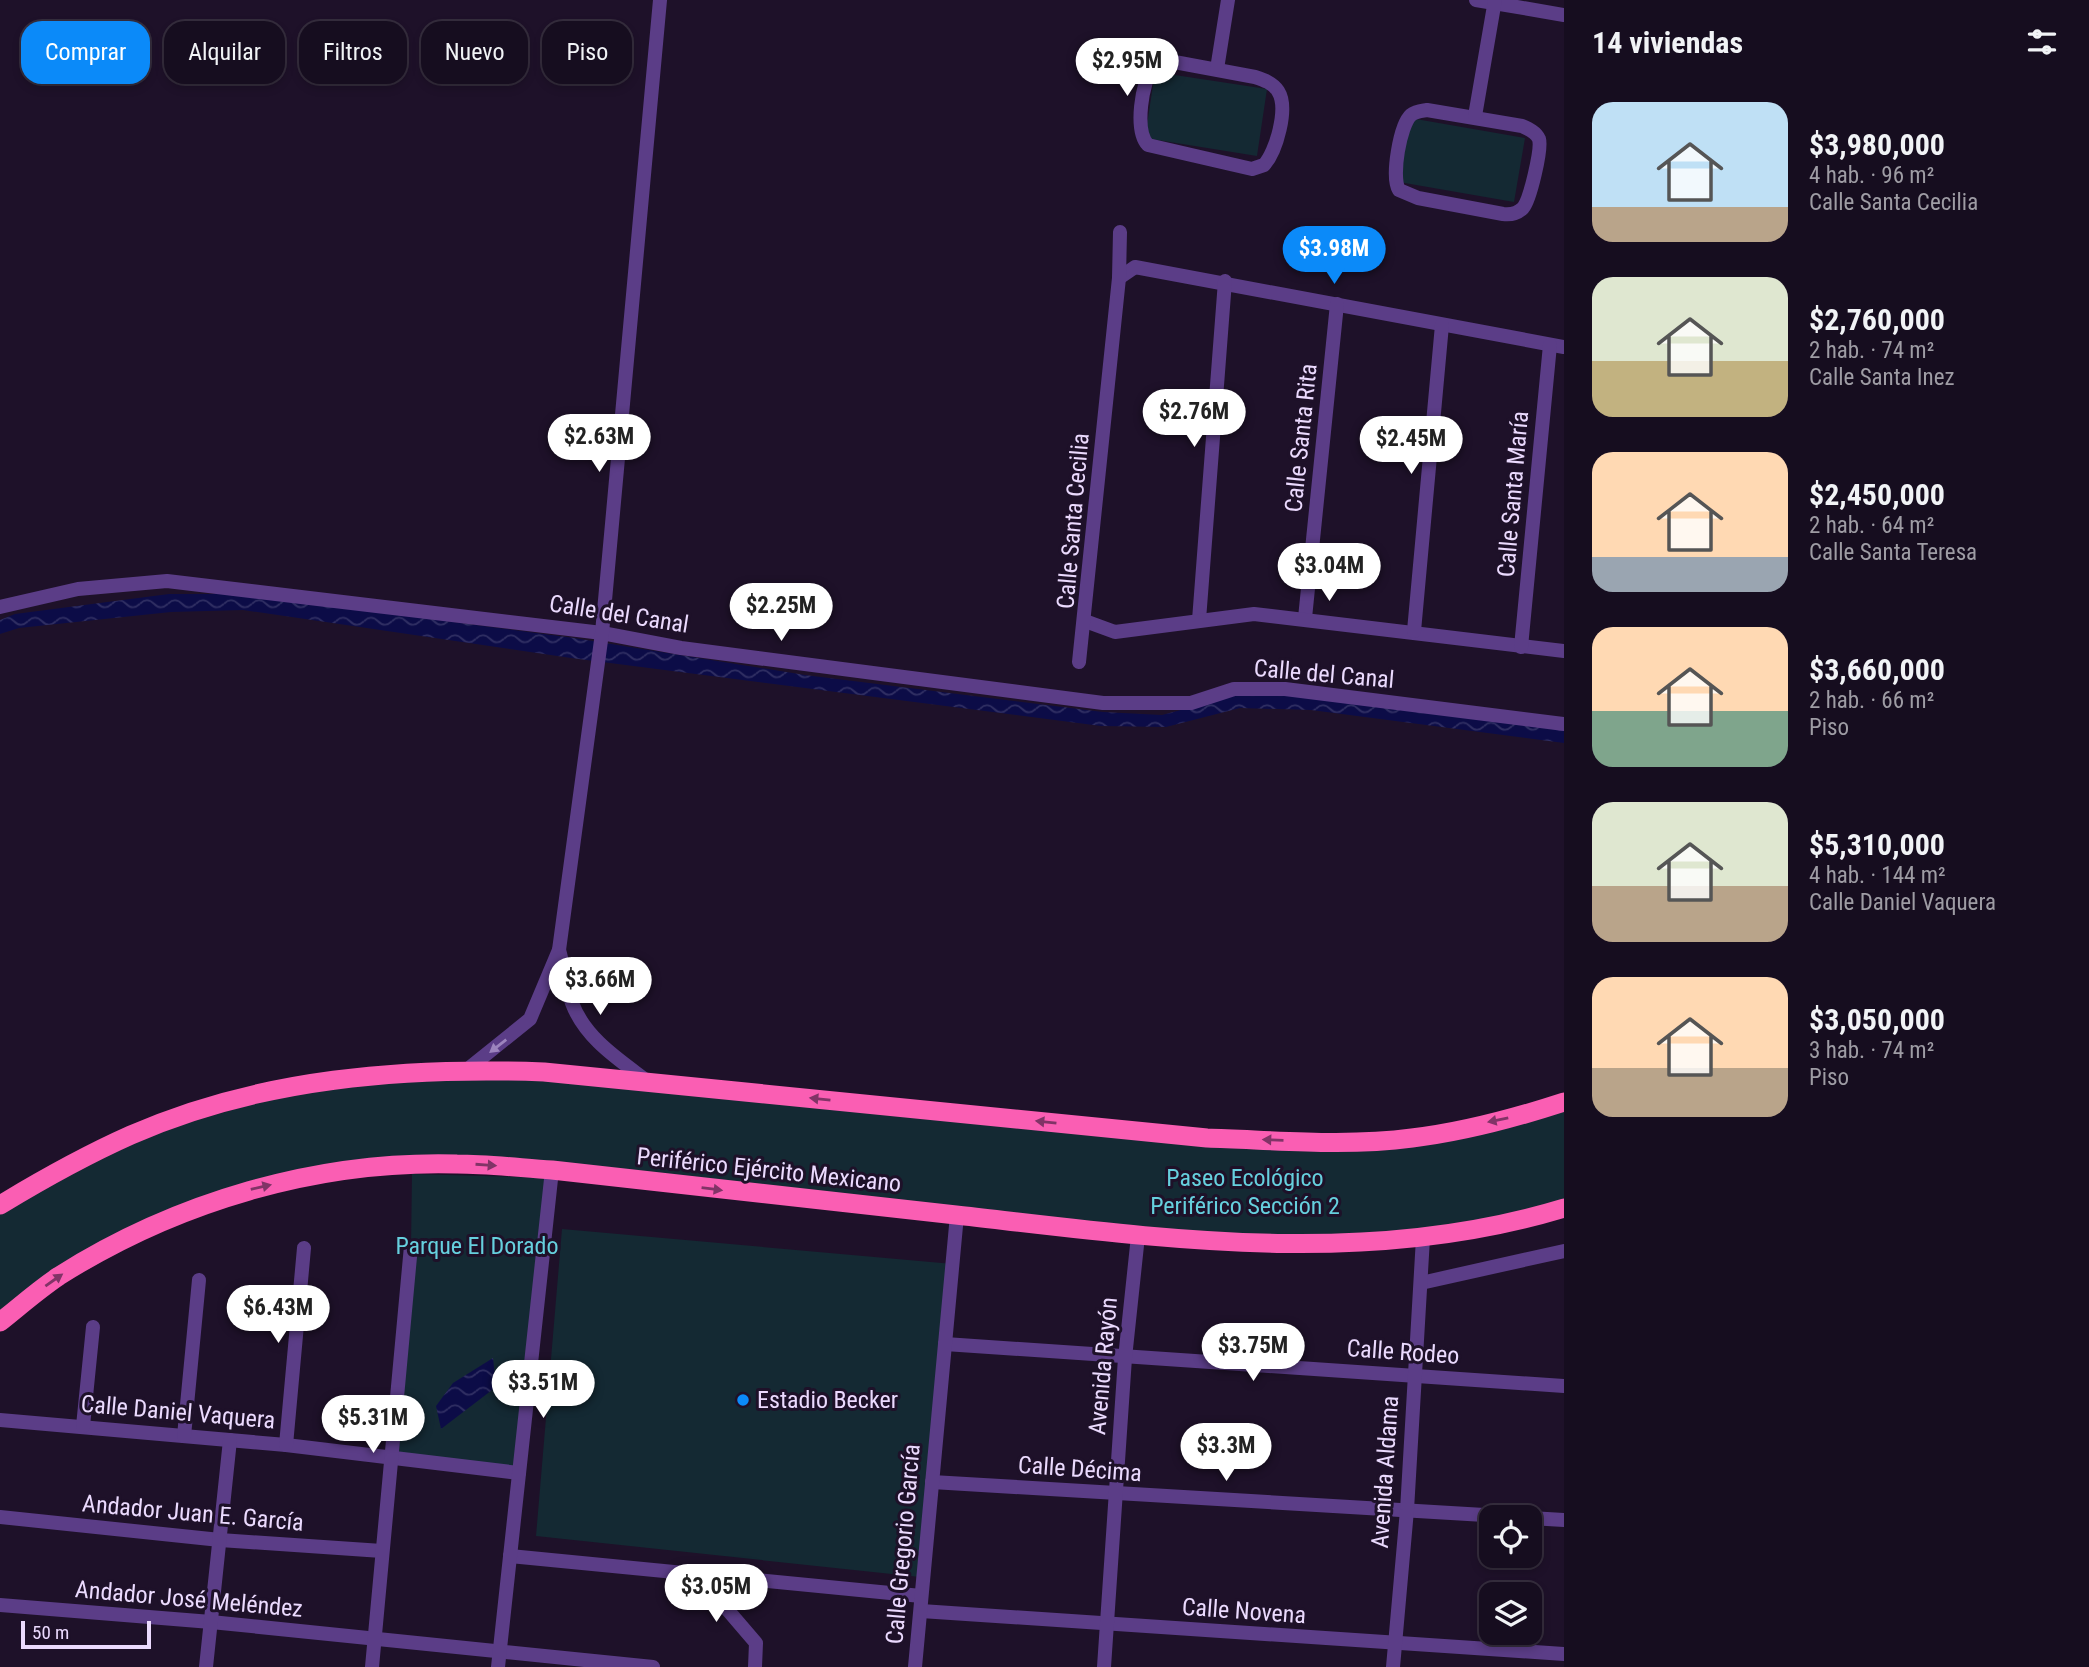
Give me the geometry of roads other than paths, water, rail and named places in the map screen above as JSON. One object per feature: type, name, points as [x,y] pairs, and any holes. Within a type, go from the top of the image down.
[{"type":"highway","points":[[0,1205],[58,1170],[134,1134],[220,1104],[290,1087],[373,1075],[468,1069],[647,1080],[1182,1136],[1313,1142],[1411,1139],[1526,1115],[1564,1102]]},
{"type":"highway","name":"Periférico Ejército Mexicano","points":[[0,1322],[57,1278],[117,1243],[240,1192],[307,1177],[381,1166],[456,1164],[552,1170],[1210,1243],[1321,1246],[1423,1238],[1564,1208]]},
{"type":"street","points":[[468,1069],[530,1019],[559,950],[602,632],[660,0]]},
{"type":"street","points":[[1217,69],[1228,0]]},
{"type":"street","points":[[1476,0],[1564,15]]},
{"type":"street","points":[[1475,116],[1494,2]]},
{"type":"street","points":[[1168,61],[1217,69],[1269,82],[1282,99],[1270,158],[1259,168],[1157,149],[1142,138],[1147,81],[1153,66],[1168,61]]},
{"type":"street","points":[[1427,110],[1475,116],[1522,126],[1539,137],[1529,198],[1521,210],[1512,215],[1503,214],[1418,198],[1399,190],[1394,174],[1410,116],[1427,110]]},
{"type":"street","name":"Calle Santa Cecilia","points":[[1120,232],[1119,278],[1085,621],[1115,632],[1254,614],[1564,651]]},
{"type":"street","points":[[1119,278],[1135,267],[1225,281],[1557,346]]},
{"type":"street","points":[[1199,620],[1225,281]]},
{"type":"street","name":"Calle Santa Rita","points":[[1305,618],[1337,304]]},
{"type":"street","points":[[1414,631],[1442,325]]},
{"type":"street","name":"Calle Santa María","points":[[1521,647],[1557,346]]},
{"type":"street","name":"Calle del Canal","points":[[0,607],[78,589],[167,581],[602,632],[681,648],[1103,704],[1191,703],[1234,689],[1285,689],[1564,724]]},
{"type":"street","points":[[1079,662],[1085,621]]},
{"type":"street","points":[[559,950],[572,1003],[584,1025],[603,1048],[647,1080]]},
{"type":"street","points":[[498,1660],[552,1170]]},
{"type":"street","name":"Calle Gregorio García","points":[[915,1667],[957,1215]]},
{"type":"street","name":"Avenida Rayón","points":[[1104,1667],[1125,1358],[1138,1236]]},
{"type":"street","name":"Avenida Aldama","points":[[1393,1667],[1407,1510],[1423,1238]]},
{"type":"street","points":[[372,1667],[411,1246]]},
{"type":"street","points":[[286,1445],[304,1248]]},
{"type":"street","points":[[1421,1283],[1564,1251]]},
{"type":"street","points":[[184,1436],[199,1280]]},
{"type":"street","points":[[83,1426],[93,1327]]},
{"type":"street","name":"Calle Rodeo","points":[[945,1344],[1564,1386]]},
{"type":"street","name":"Calle Daniel Vaquera","points":[[0,1420],[286,1445],[519,1473]]},
{"type":"street","points":[[206,1667],[230,1440]]},
{"type":"street","name":"Calle Décima","points":[[932,1482],[1479,1515]]},
{"type":"street","name":"Andador Juan E. García","points":[[0,1517],[220,1540],[382,1551]]},
{"type":"street","points":[[1542,1519],[1564,1520]]},
{"type":"street","points":[[509,1556],[729,1578],[921,1603]]},
{"type":"street","points":[[729,1578],[726,1608],[756,1643],[755,1667]]},
{"type":"street","name":"Calle Novena","points":[[921,1603],[1108,1625],[1564,1654]]},
{"type":"street","name":"Andador José Meléndez","points":[[0,1605],[211,1622],[374,1639],[498,1660],[653,1667]]},
{"type":"water","points":[[169,594],[239,594],[574,638],[805,675],[1103,712],[1162,715],[1241,694],[1315,697],[1564,730],[1564,743],[1311,710],[1240,708],[1166,727],[1101,726],[571,658],[243,610],[171,612],[19,628],[0,634],[0,620],[15,614]]},
{"type":"water","points":[[493,1358],[496,1387],[441,1429],[436,1406],[453,1383]]},
{"type":"place","name":"Estadio Becker","points":[[743,1400]]},
{"type":"park label","name":"Paseo Ecológico Periférico Sección 2","points":[[1245,1192]]},
{"type":"park label","name":"Parque El Dorado","points":[[477,1246]]}]
